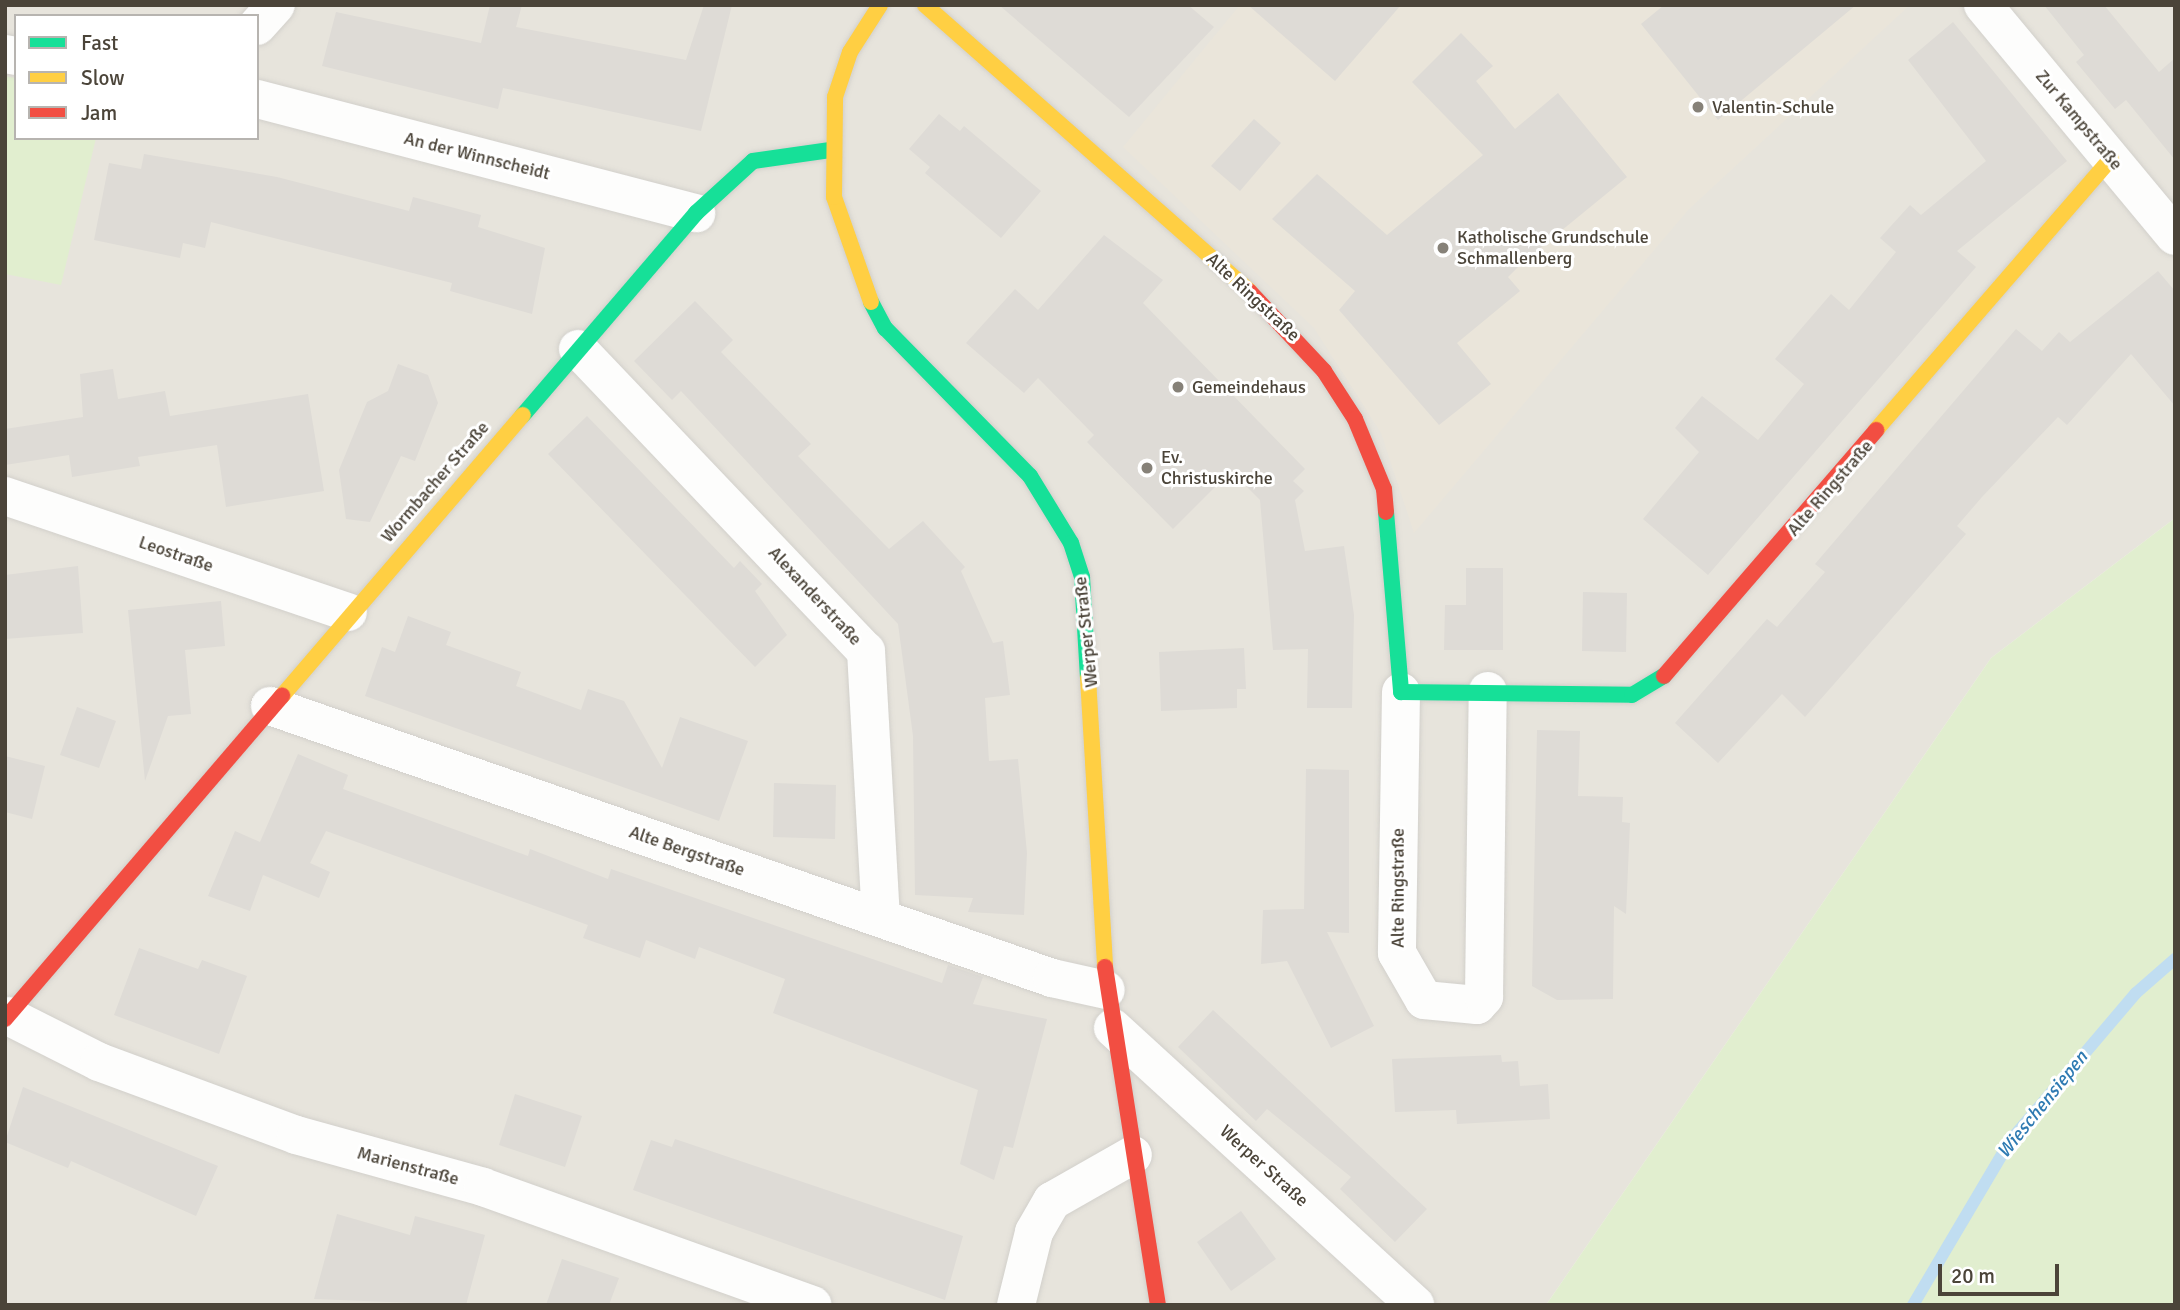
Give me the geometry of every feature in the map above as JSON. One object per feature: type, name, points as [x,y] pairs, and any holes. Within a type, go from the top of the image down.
[{"type":"street","points":[[259,24],[276,5]]},
{"type":"street","points":[[830,150],[840,79],[880,5]]},
{"type":"street","name":"Alte Ringstraße","points":[[925,5],[1279,317],[1324,371],[1355,419],[1384,489],[1401,692],[1397,953],[1424,1000],[1477,1005],[1484,997],[1488,691]]},
{"type":"street","name":"Zur Kampstraße","points":[[1983,5],[2175,236]]},
{"type":"street","name":"An der Winnscheidt","points":[[259,100],[696,213]]},
{"type":"street","name":"Wormbacher Straße","points":[[6,1018],[348,612],[696,213],[753,161],[830,150]]},
{"type":"street","name":"Werper Straße","points":[[830,150],[844,241],[885,328],[1030,476],[1071,543],[1089,636],[1106,990],[1158,1305]]},
{"type":"street","name":"Alte Ringstraße","points":[[1401,692],[1488,691],[1632,695],[1656,685],[2111,159]]},
{"type":"street","name":"Alexanderstraße","points":[[578,349],[866,651],[881,918]]},
{"type":"street","name":"Leostraße","points":[[5,496],[348,612]]},
{"type":"street","name":"Alte Bergstraße","points":[[270,706],[1063,982],[1106,990]]},
{"type":"street","name":"Marienstraße","points":[[6,1018],[99,1062],[296,1135],[483,1187],[813,1305]]},
{"type":"street","name":"Werper Straße","points":[[1113,1028],[1415,1305]]},
{"type":"street","points":[[1016,1305],[1034,1232],[1052,1200],[1133,1155]]},
{"type":"shaded area","points":[[5,5],[2175,5],[2175,518],[1991,658],[1546,1305],[5,1305]]},
{"type":"shaded area","name":"Katholische Grundschule Schmallenberg","points":[[1240,5],[1910,5],[1689,209],[1414,533],[1381,433],[1314,328],[1123,147]]},
{"type":"green space","points":[[5,76],[14,78],[14,140],[96,140],[61,285],[5,274]]},
{"type":"green space","points":[[2175,518],[2175,1305],[1546,1305],[1991,658]]},
{"type":"building","points":[[490,5],[522,5],[516,27],[686,60],[704,5],[732,5],[701,131],[503,88],[498,109],[322,66],[336,12],[481,43]]},
{"type":"building","points":[[999,5],[1188,5],[1214,27],[1129,117]]},
{"type":"building","points":[[1248,5],[1401,5],[1335,81]]},
{"type":"building","points":[[1664,5],[1856,5],[1718,120],[1641,24]]},
{"type":"building","points":[[2044,5],[2104,5],[2159,72],[2175,58],[2175,160],[2126,100],[2115,109],[2076,62],[2084,55]]},
{"type":"building","points":[[1953,22],[2067,161],[1957,251],[1976,267],[1708,575],[1643,519],[1699,452],[1675,428],[1702,396],[1758,440],[1804,384],[1775,359],[1831,294],[1849,310],[1896,252],[1880,238],[1910,205],[1921,215],[1986,161],[1908,60]]},
{"type":"building","points":[[1461,33],[1493,66],[1476,81],[1515,129],[1558,93],[1627,177],[1523,262],[1508,277],[1520,291],[1457,343],[1491,384],[1439,425],[1339,310],[1355,291],[1272,219],[1317,174],[1387,235],[1483,155],[1412,82]]},
{"type":"building","points":[[939,114],[960,131],[964,126],[1041,191],[1001,238],[925,173],[930,167],[909,149]]},
{"type":"building","points":[[1254,119],[1281,143],[1240,191],[1211,166]]},
{"type":"building","points":[[144,154],[277,177],[409,211],[413,197],[481,215],[478,227],[545,248],[532,314],[450,291],[452,283],[211,222],[205,248],[183,243],[180,258],[94,240],[109,163],[141,169]]},
{"type":"building","points":[[1104,235],[1163,280],[1143,303],[1305,469],[1293,481],[1304,491],[1295,500],[1305,551],[1344,546],[1354,615],[1352,708],[1307,708],[1308,649],[1273,650],[1260,500],[1231,471],[1173,529],[1087,442],[1094,435],[1038,378],[1024,393],[966,343],[1015,289],[1038,310]]},
{"type":"building","points":[[2158,271],[2175,291],[2175,406],[2131,354],[2067,425],[2058,417],[1982,497],[1957,526],[1966,534],[1805,717],[1782,694],[1718,763],[1675,723],[1767,619],[1777,627],[1825,572],[1815,564],[2016,329],[2042,351],[2059,332],[2070,342]]},
{"type":"building","points":[[695,301],[733,340],[721,352],[811,444],[798,456],[889,549],[923,521],[965,567],[961,571],[993,643],[1003,641],[1010,695],[985,698],[989,761],[1018,759],[1027,853],[1024,915],[968,912],[973,898],[915,895],[913,736],[898,624],[681,391],[672,400],[634,361]]},
{"type":"building","points":[[398,364],[428,375],[438,403],[415,461],[401,456],[370,522],[346,519],[339,470],[367,402],[388,391]]},
{"type":"building","points":[[113,369],[118,399],[165,391],[170,416],[308,394],[324,491],[226,507],[217,445],[138,457],[140,466],[72,477],[69,455],[5,465],[5,429],[83,417],[80,374]]},
{"type":"building","points":[[587,416],[734,568],[740,561],[762,584],[755,591],[787,635],[755,667],[548,454]]},
{"type":"building","points":[[78,566],[83,633],[5,639],[5,575]]},
{"type":"building","points":[[1466,568],[1503,568],[1503,650],[1444,650],[1445,605],[1466,605]]},
{"type":"building","points":[[1583,592],[1627,593],[1626,652],[1582,651]]},
{"type":"building","points":[[221,601],[225,646],[185,650],[191,714],[168,716],[145,781],[128,610]]},
{"type":"building","points":[[408,616],[451,632],[446,645],[521,672],[516,686],[581,710],[588,689],[624,701],[662,768],[680,717],[748,741],[719,821],[365,696],[382,647],[395,652]]},
{"type":"building","points":[[1244,648],[1246,689],[1237,689],[1237,708],[1161,711],[1159,652]]},
{"type":"building","points":[[77,707],[116,721],[99,768],[60,755]]},
{"type":"building","points":[[1537,730],[1580,731],[1578,796],[1623,797],[1622,822],[1630,823],[1626,914],[1614,906],[1613,999],[1557,1000],[1532,986]]},
{"type":"building","points":[[298,754],[348,775],[343,789],[528,856],[530,849],[608,879],[611,869],[942,983],[948,965],[983,977],[973,1004],[1047,1019],[1013,1148],[1004,1146],[994,1180],[960,1164],[978,1090],[773,1013],[785,979],[699,947],[695,959],[646,940],[640,958],[583,938],[588,925],[326,831],[310,863],[330,872],[319,898],[263,875],[250,911],[208,896],[235,831],[260,842]]},
{"type":"building","points":[[5,756],[45,766],[32,819],[5,812]]},
{"type":"building","points":[[1306,769],[1349,770],[1349,933],[1327,932],[1374,1026],[1331,1048],[1287,961],[1261,964],[1263,910],[1304,909]]},
{"type":"building","points":[[774,783],[836,785],[835,839],[773,837]]},
{"type":"building","points":[[139,948],[198,969],[202,960],[247,976],[219,1054],[114,1015]]},
{"type":"building","points":[[1213,1010],[1427,1209],[1395,1242],[1340,1189],[1351,1177],[1267,1109],[1256,1121],[1178,1047]]},
{"type":"building","points":[[1501,1055],[1502,1062],[1518,1061],[1520,1086],[1548,1084],[1550,1119],[1457,1124],[1456,1110],[1395,1112],[1392,1059]]},
{"type":"building","points":[[23,1087],[218,1166],[196,1216],[71,1161],[68,1168],[5,1142]]},
{"type":"building","points":[[515,1094],[582,1116],[565,1167],[499,1145]]},
{"type":"building","points":[[675,1139],[963,1236],[945,1300],[633,1190],[651,1140],[672,1147]]},
{"type":"building","points":[[1241,1211],[1276,1259],[1231,1291],[1197,1242]]},
{"type":"building","points":[[337,1214],[410,1235],[415,1216],[485,1235],[466,1305],[314,1299]]},
{"type":"building","points":[[562,1259],[619,1278],[609,1305],[546,1305]]},
{"type":"waterway","name":"Wieschensiepen","points":[[1913,1305],[2010,1141],[2136,993],[2175,959]]},
{"type":"traffic: fast","points":[[523,415],[696,213],[753,161],[830,150]]},
{"type":"traffic: fast","points":[[871,302],[885,328],[1030,476],[1071,543],[1082,577],[1088,678]]},
{"type":"traffic: fast","points":[[1386,512],[1401,692],[1632,695],[1664,676]]},
{"type":"traffic: slow","points":[[871,302],[834,197],[835,97],[850,52],[880,5]]},
{"type":"traffic: slow","points":[[925,5],[1249,291]]},
{"type":"traffic: slow","points":[[1876,430],[2111,159]]},
{"type":"traffic: slow","points":[[282,696],[523,415]]},
{"type":"traffic: slow","points":[[1088,678],[1105,967]]},
{"type":"traffic: jam","points":[[1249,291],[1324,371],[1355,419],[1384,489],[1386,512]]},
{"type":"traffic: jam","points":[[1664,676],[1876,430]]},
{"type":"traffic: jam","points":[[5,1019],[282,696]]},
{"type":"traffic: jam","points":[[1105,967],[1158,1305]]},
{"type":"place","name":"Valentin-Schule","points":[[1698,107]]},
{"type":"place","name":"Katholische Grundschule Schmallenberg","points":[[1443,248]]},
{"type":"place","name":"Gemeindehaus","points":[[1178,387]]},
{"type":"place","name":"Ev. Christuskirche","points":[[1147,468]]}]
